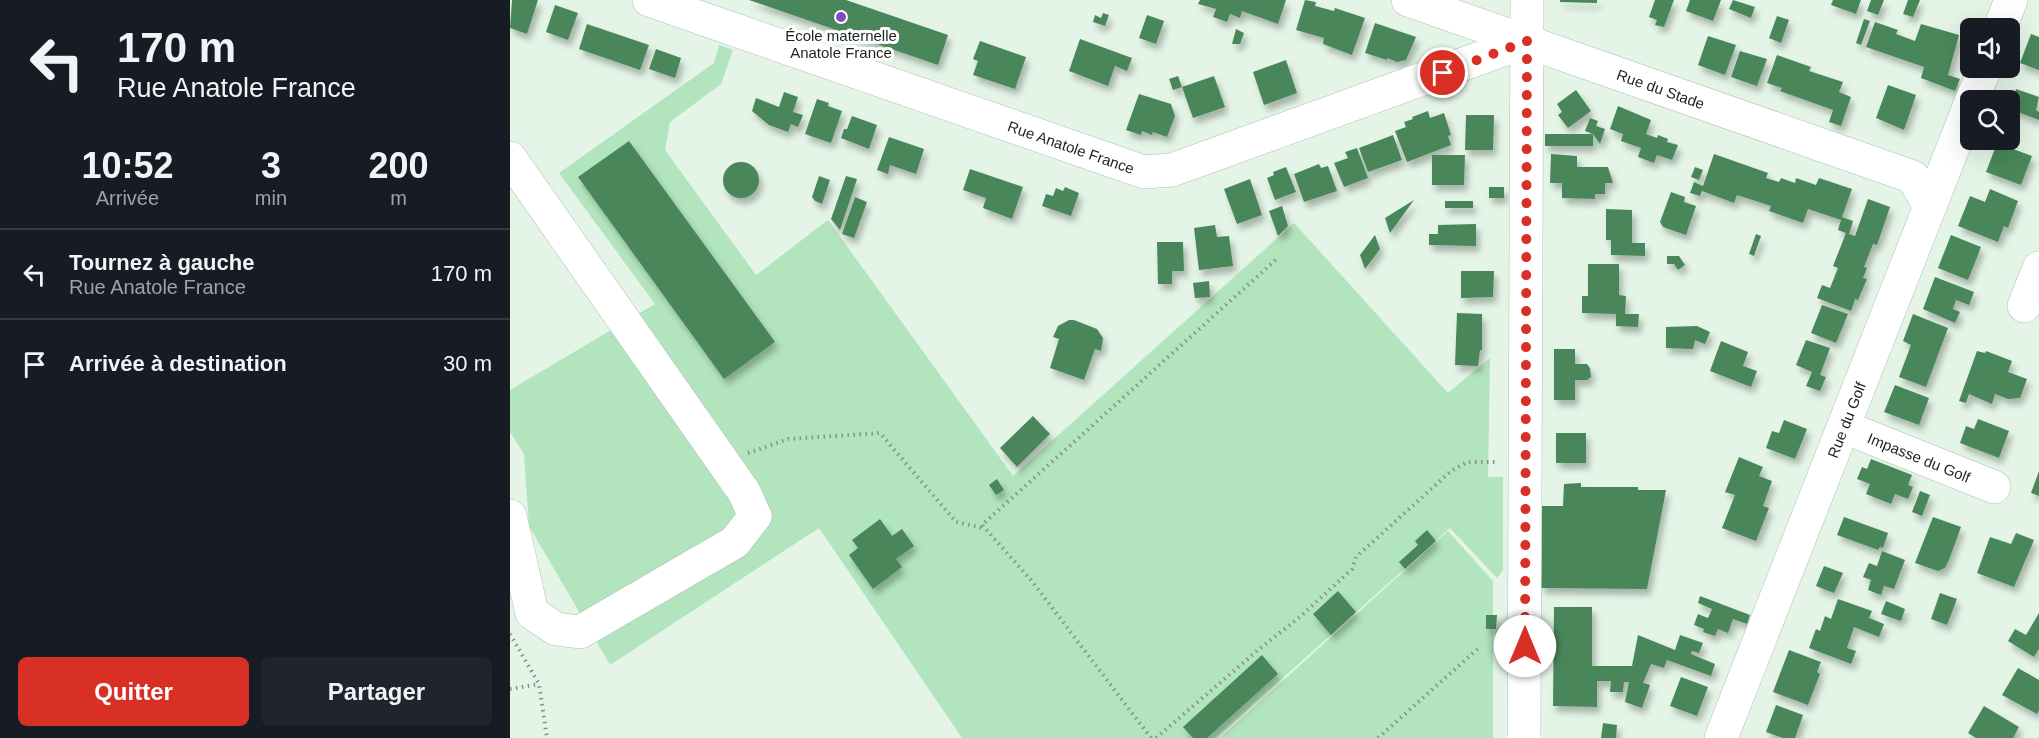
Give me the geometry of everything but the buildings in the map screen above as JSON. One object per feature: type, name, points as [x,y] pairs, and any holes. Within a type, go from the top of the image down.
[{"type":"street","name":"Rue Anatole France","points":[[649,0],[1144,172],[1172,170],[1527,41]]},
{"type":"street","name":"Rue du Stade","points":[[1408,0],[1913,177]]},
{"type":"street","points":[[1524,738],[1527,0]]},
{"type":"street","points":[[2004,18],[2011,0]]},
{"type":"street","name":"Rue du Golf","points":[[1721,738],[1960,129]]},
{"type":"street","points":[[1930,207],[1913,177],[1947,163]]},
{"type":"street","points":[[510,516],[532,613],[556,629],[580,632],[735,542],[755,516],[744,492],[514,171]]},
{"type":"street","points":[[2024,306],[2039,268]]},
{"type":"street","name":"Impasse du Golf","points":[[1844,427],[1994,487]]},
{"type":"path","points":[[1151,738],[1031,580],[982,525],[1279,257]]},
{"type":"path","points":[[722,461],[788,439],[880,433],[956,522],[985,528]]},
{"type":"path","points":[[1156,738],[1301,616],[1352,569],[1356,557],[1451,471],[1467,462],[1525,462]]},
{"type":"path","points":[[510,634],[539,684],[547,738]]},
{"type":"path","points":[[1381,737],[1481,646]]},
{"type":"path","points":[[510,688],[539,684]]},
{"type":"green space","points":[[719,45],[733,50],[721,84],[670,122],[665,150],[756,275],[828,220],[1013,476],[1294,223],[1448,393],[1490,358],[1488,477],[1503,477],[1503,570],[1497,578],[1450,528],[1216,738],[962,738],[819,528],[610,665],[529,526],[524,454],[510,432],[510,390],[655,304],[559,173],[714,63]]},
{"type":"green space","points":[[1448,531],[1493,581],[1493,738],[1220,738]]},
{"type":"place","name":"École maternelle Anatole France","points":[[841,17]]},
{"type":"route","points":[[1443,73],[1527,41],[1525,646]]}]
